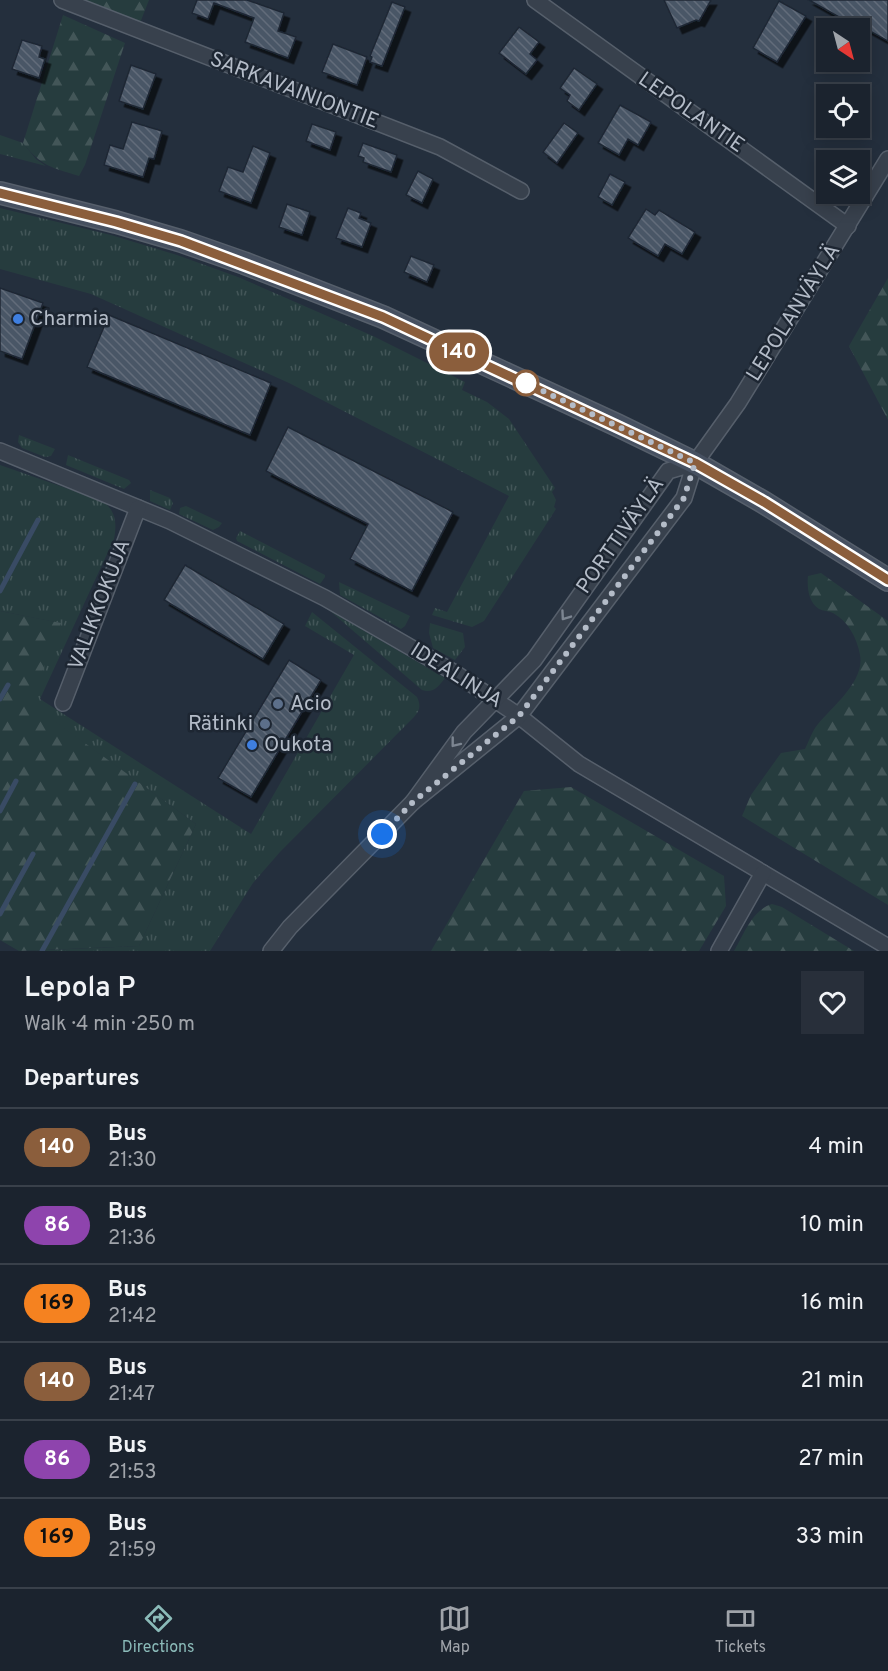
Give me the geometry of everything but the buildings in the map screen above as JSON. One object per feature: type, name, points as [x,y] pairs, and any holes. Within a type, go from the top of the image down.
[{"type":"main road","points":[[0,193],[181,241],[383,317],[695,463],[764,502],[888,580]]},
{"type":"street","name":"SARKAVAINIONTIE","points":[[62,0],[440,147],[521,191]]},
{"type":"street","name":"LEPOLANTIE","points":[[535,0],[848,226]]},
{"type":"street","name":"LEPOLANVÄYLÄ","points":[[695,463],[738,403],[888,159]]},
{"type":"street","name":"IDEALINJA","points":[[0,451],[170,521],[325,598],[455,673],[519,716],[579,764],[888,947]]},
{"type":"street","name":"PORTTIVÄYLÄ","points":[[413,802],[464,732],[534,660],[668,471],[695,463]]},
{"type":"street","name":"PORTTIVÄYLÄ","points":[[272,951],[290,927],[413,802],[519,716],[684,498],[695,463]]},
{"type":"street","name":"VALIKKOKUJA","points":[[63,703],[138,508]]},
{"type":"street","points":[[719,951],[764,873]]},
{"type":"green space","points":[[82,0],[149,0],[140,23]]},
{"type":"green space","points":[[63,15],[125,43],[85,165],[79,176],[42,162],[23,143]]},
{"type":"green space","points":[[0,135],[23,143],[36,159],[46,166],[0,154]]},
{"type":"green space","points":[[0,208],[111,235],[238,277],[373,336],[465,382],[462,390],[487,402],[509,419],[555,488],[552,492],[556,500],[554,507],[556,509],[484,621],[472,627],[432,615],[435,608],[447,612],[509,496],[289,383],[91,294],[0,269]]},
{"type":"green space","points":[[888,278],[888,420],[849,346]]},
{"type":"green space","points":[[19,435],[55,449],[51,456],[45,457],[22,448],[18,442]]},
{"type":"green space","points":[[68,455],[129,480],[131,483],[124,489],[66,465]]},
{"type":"green space","points":[[0,465],[103,501],[111,509],[115,518],[114,539],[40,699],[251,834],[354,655],[305,626],[312,612],[417,697],[419,708],[414,717],[280,852],[253,883],[210,951],[25,951],[139,946],[196,824],[29,703],[60,623],[0,611]]},
{"type":"green space","points":[[150,490],[170,498],[173,503],[170,510],[150,501]]},
{"type":"green space","points":[[186,506],[222,523],[213,530],[179,514],[180,508]]},
{"type":"green space","points":[[240,531],[325,577],[320,584],[237,541],[236,538]]},
{"type":"green space","points":[[821,573],[888,621],[888,905],[742,816],[751,795],[781,753],[805,749],[816,727],[853,684],[858,674],[860,655],[851,631],[838,616],[819,609],[810,598],[808,576]]},
{"type":"green space","points":[[339,582],[410,616],[405,626],[401,629],[340,595]]},
{"type":"green space","points":[[0,611],[61,623],[30,703],[196,824],[139,946],[19,951],[0,940]]},
{"type":"green space","points":[[330,611],[445,678],[433,690],[422,690]]},
{"type":"green space","points":[[430,623],[463,633],[465,647],[455,660],[433,648],[429,633]]},
{"type":"green space","points":[[571,787],[724,876],[726,906],[699,951],[431,951],[524,791]]},
{"type":"green space","points":[[772,904],[782,907],[854,951],[734,951],[754,917],[759,911]]},
{"type":"waterway","points":[[0,591],[38,520]]},
{"type":"waterway","points":[[0,699],[8,685]]},
{"type":"waterway","points":[[0,811],[16,781]]},
{"type":"waterway","points":[[42,951],[135,784]]},
{"type":"waterway","points":[[0,914],[33,854]]},
{"type":"bus line","name":"140","points":[[0,193],[181,241],[383,317],[695,463],[764,502],[888,580]]},
{"type":"place","name":"Charmia","points":[[18,319]]},
{"type":"place","name":"Acio","points":[[278,704]]},
{"type":"place","name":"Rätinki","points":[[265,724]]},
{"type":"place","name":"Oukota","points":[[252,745]]},
{"type":"route","points":[[382,834],[413,802],[519,716],[684,498],[695,463],[526,383]]}]
